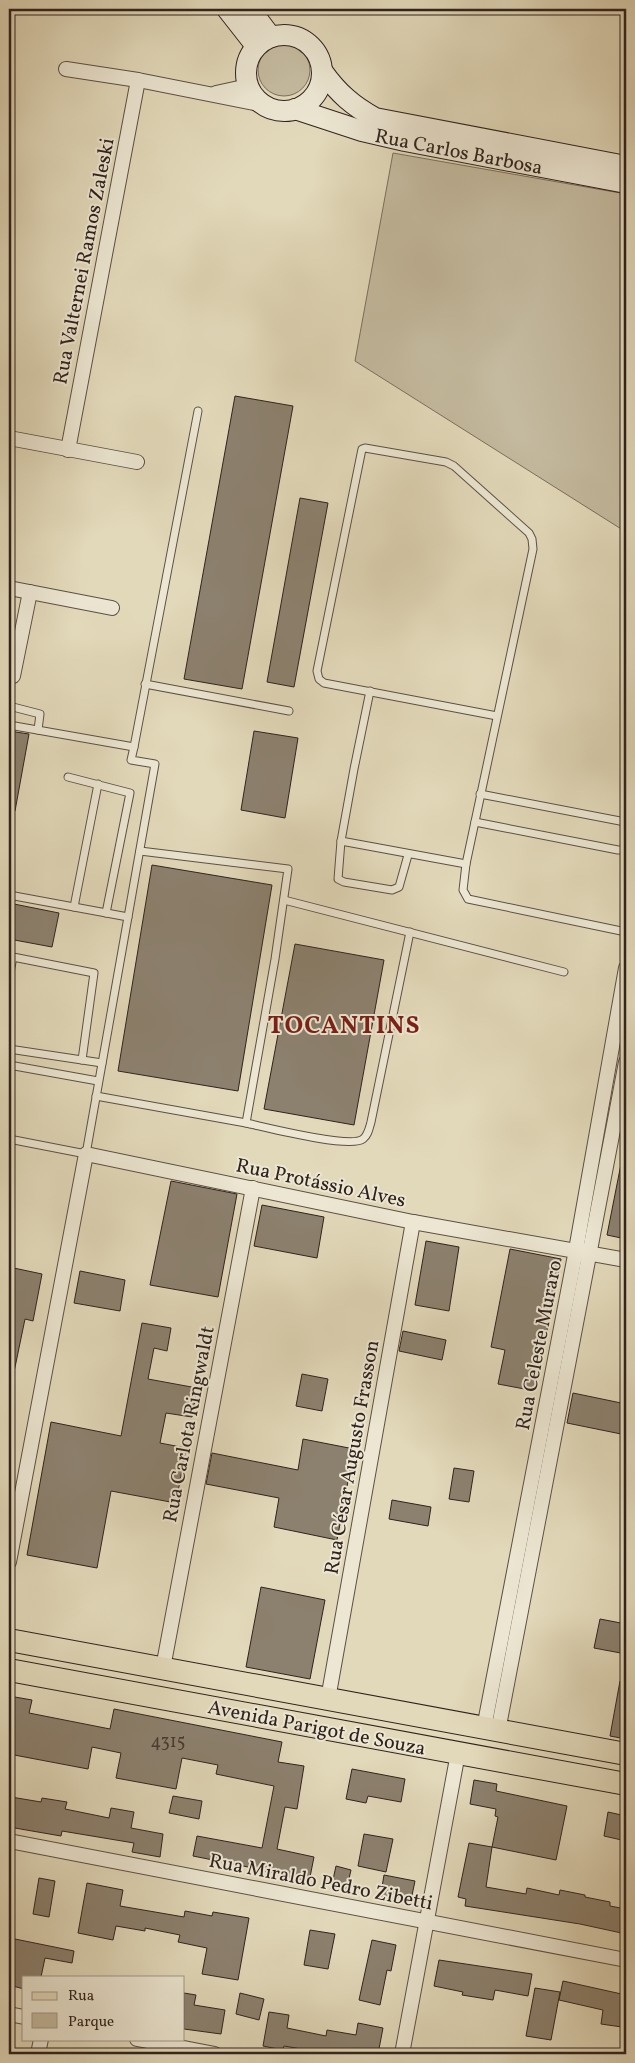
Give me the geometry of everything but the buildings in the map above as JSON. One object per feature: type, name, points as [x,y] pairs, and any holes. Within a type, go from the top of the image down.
[{"type":"main road","name":"Avenida Parigot de Souza","points":[[9,1640],[626,1754]]},
{"type":"main road","points":[[9,1650],[59,1659],[94,1655]]},
{"type":"main road","name":"Avenida Parigot de Souza","points":[[9,1670],[626,1784]]},
{"type":"main road","points":[[367,1736],[362,1730],[361,1725],[363,1721],[370,1717],[421,1725],[454,1722]]},
{"type":"main road","points":[[484,1758],[514,1756],[564,1765],[570,1762],[572,1758],[569,1752],[551,1740]]},
{"type":"street","points":[[227,9],[264,41]]},
{"type":"street","points":[[250,9],[264,41]]},
{"type":"street","name":"Rua Carlos Barbosa","points":[[264,41],[290,35],[307,41],[321,60],[323,72],[333,87],[347,100],[375,118],[626,166]]},
{"type":"street","points":[[264,41],[248,58],[246,72],[248,86],[255,98],[264,105]]},
{"type":"street","name":"Rua Carlos Barbosa","points":[[66,69],[138,80],[264,105],[274,109],[295,109],[371,133],[626,183]]},
{"type":"street","points":[[295,109],[306,104],[315,96],[321,85],[323,72]]},
{"type":"street","name":"Rua Valternei Ramos Zaleski","points":[[68,450],[138,80]]},
{"type":"street","name":"Rua Carlos Barbosa","points":[[210,95],[248,86]]},
{"type":"street","points":[[9,438],[137,462]]},
{"type":"street","points":[[9,588],[112,608]]},
{"type":"street","points":[[13,676],[30,592]]},
{"type":"street","name":"Rua Celeste Muraro","points":[[491,1729],[538,1484],[576,1250],[626,968]]},
{"type":"street","name":"Rua Celeste Muraro","points":[[538,1484],[591,1253],[626,1062]]},
{"type":"street","points":[[9,1562],[86,1154]]},
{"type":"street","name":"Rua Protássio Alves","points":[[86,1154],[413,1222],[626,1260]]},
{"type":"street","name":"Rua Carlota Ringwaldt","points":[[163,1668],[253,1188]]},
{"type":"street","name":"Rua César Augusto Frasson","points":[[328,1699],[413,1222]]},
{"type":"street","points":[[402,2054],[458,1753]]},
{"type":"street","name":"Rua Miraldo Pedro Zibetti","points":[[9,1841],[626,1960]]},
{"type":"street","points":[[9,2014],[22,2017]]},
{"type":"street","points":[[38,2054],[41,2040]]},
{"type":"street","points":[[142,2040],[215,2054]]},
{"type":"lane","points":[[86,1154],[155,764],[131,760],[198,411]]},
{"type":"lane","points":[[497,716],[324,683],[318,679],[317,671],[361,452],[365,448],[446,462],[454,466],[529,533],[532,539],[532,549],[466,864],[463,890],[468,899],[626,932]]},
{"type":"lane","points":[[145,684],[289,711]]},
{"type":"lane","points":[[370,691],[341,841],[338,879],[344,882],[392,890],[399,887],[408,855]]},
{"type":"lane","points":[[9,706],[40,714],[38,730]]},
{"type":"lane","points":[[9,725],[134,747]]},
{"type":"lane","points":[[68,777],[130,793],[106,913]]},
{"type":"lane","points":[[74,907],[98,784]]},
{"type":"lane","points":[[480,794],[620,821],[626,824]]},
{"type":"lane","points":[[475,822],[618,850],[624,850],[626,847]]},
{"type":"lane","points":[[341,841],[408,855],[466,864]]},
{"type":"lane","points":[[140,851],[288,869],[275,959],[246,1123]]},
{"type":"lane","points":[[9,895],[128,917]]},
{"type":"lane","points":[[284,900],[564,972]]},
{"type":"lane","points":[[96,1096],[351,1143],[363,1139],[368,1133],[371,1122],[410,932]]},
{"type":"lane","points":[[9,978],[12,957],[94,972],[82,1060]]},
{"type":"lane","points":[[9,1049],[102,1063]]},
{"type":"lane","points":[[9,1065],[98,1081]]},
{"type":"lane","name":"Rua Protássio Alves","points":[[9,1138],[86,1154]]},
{"type":"green space","points":[[279,44],[289,44],[299,48],[306,55],[310,70],[306,85],[299,92],[289,96],[279,96],[269,92],[262,85],[258,75],[258,65],[262,55],[269,48]]},
{"type":"green space","points":[[393,153],[626,194],[626,532],[355,361]]},
{"type":"district","name":"TOCANTINS","points":[[344,1024]]}]
